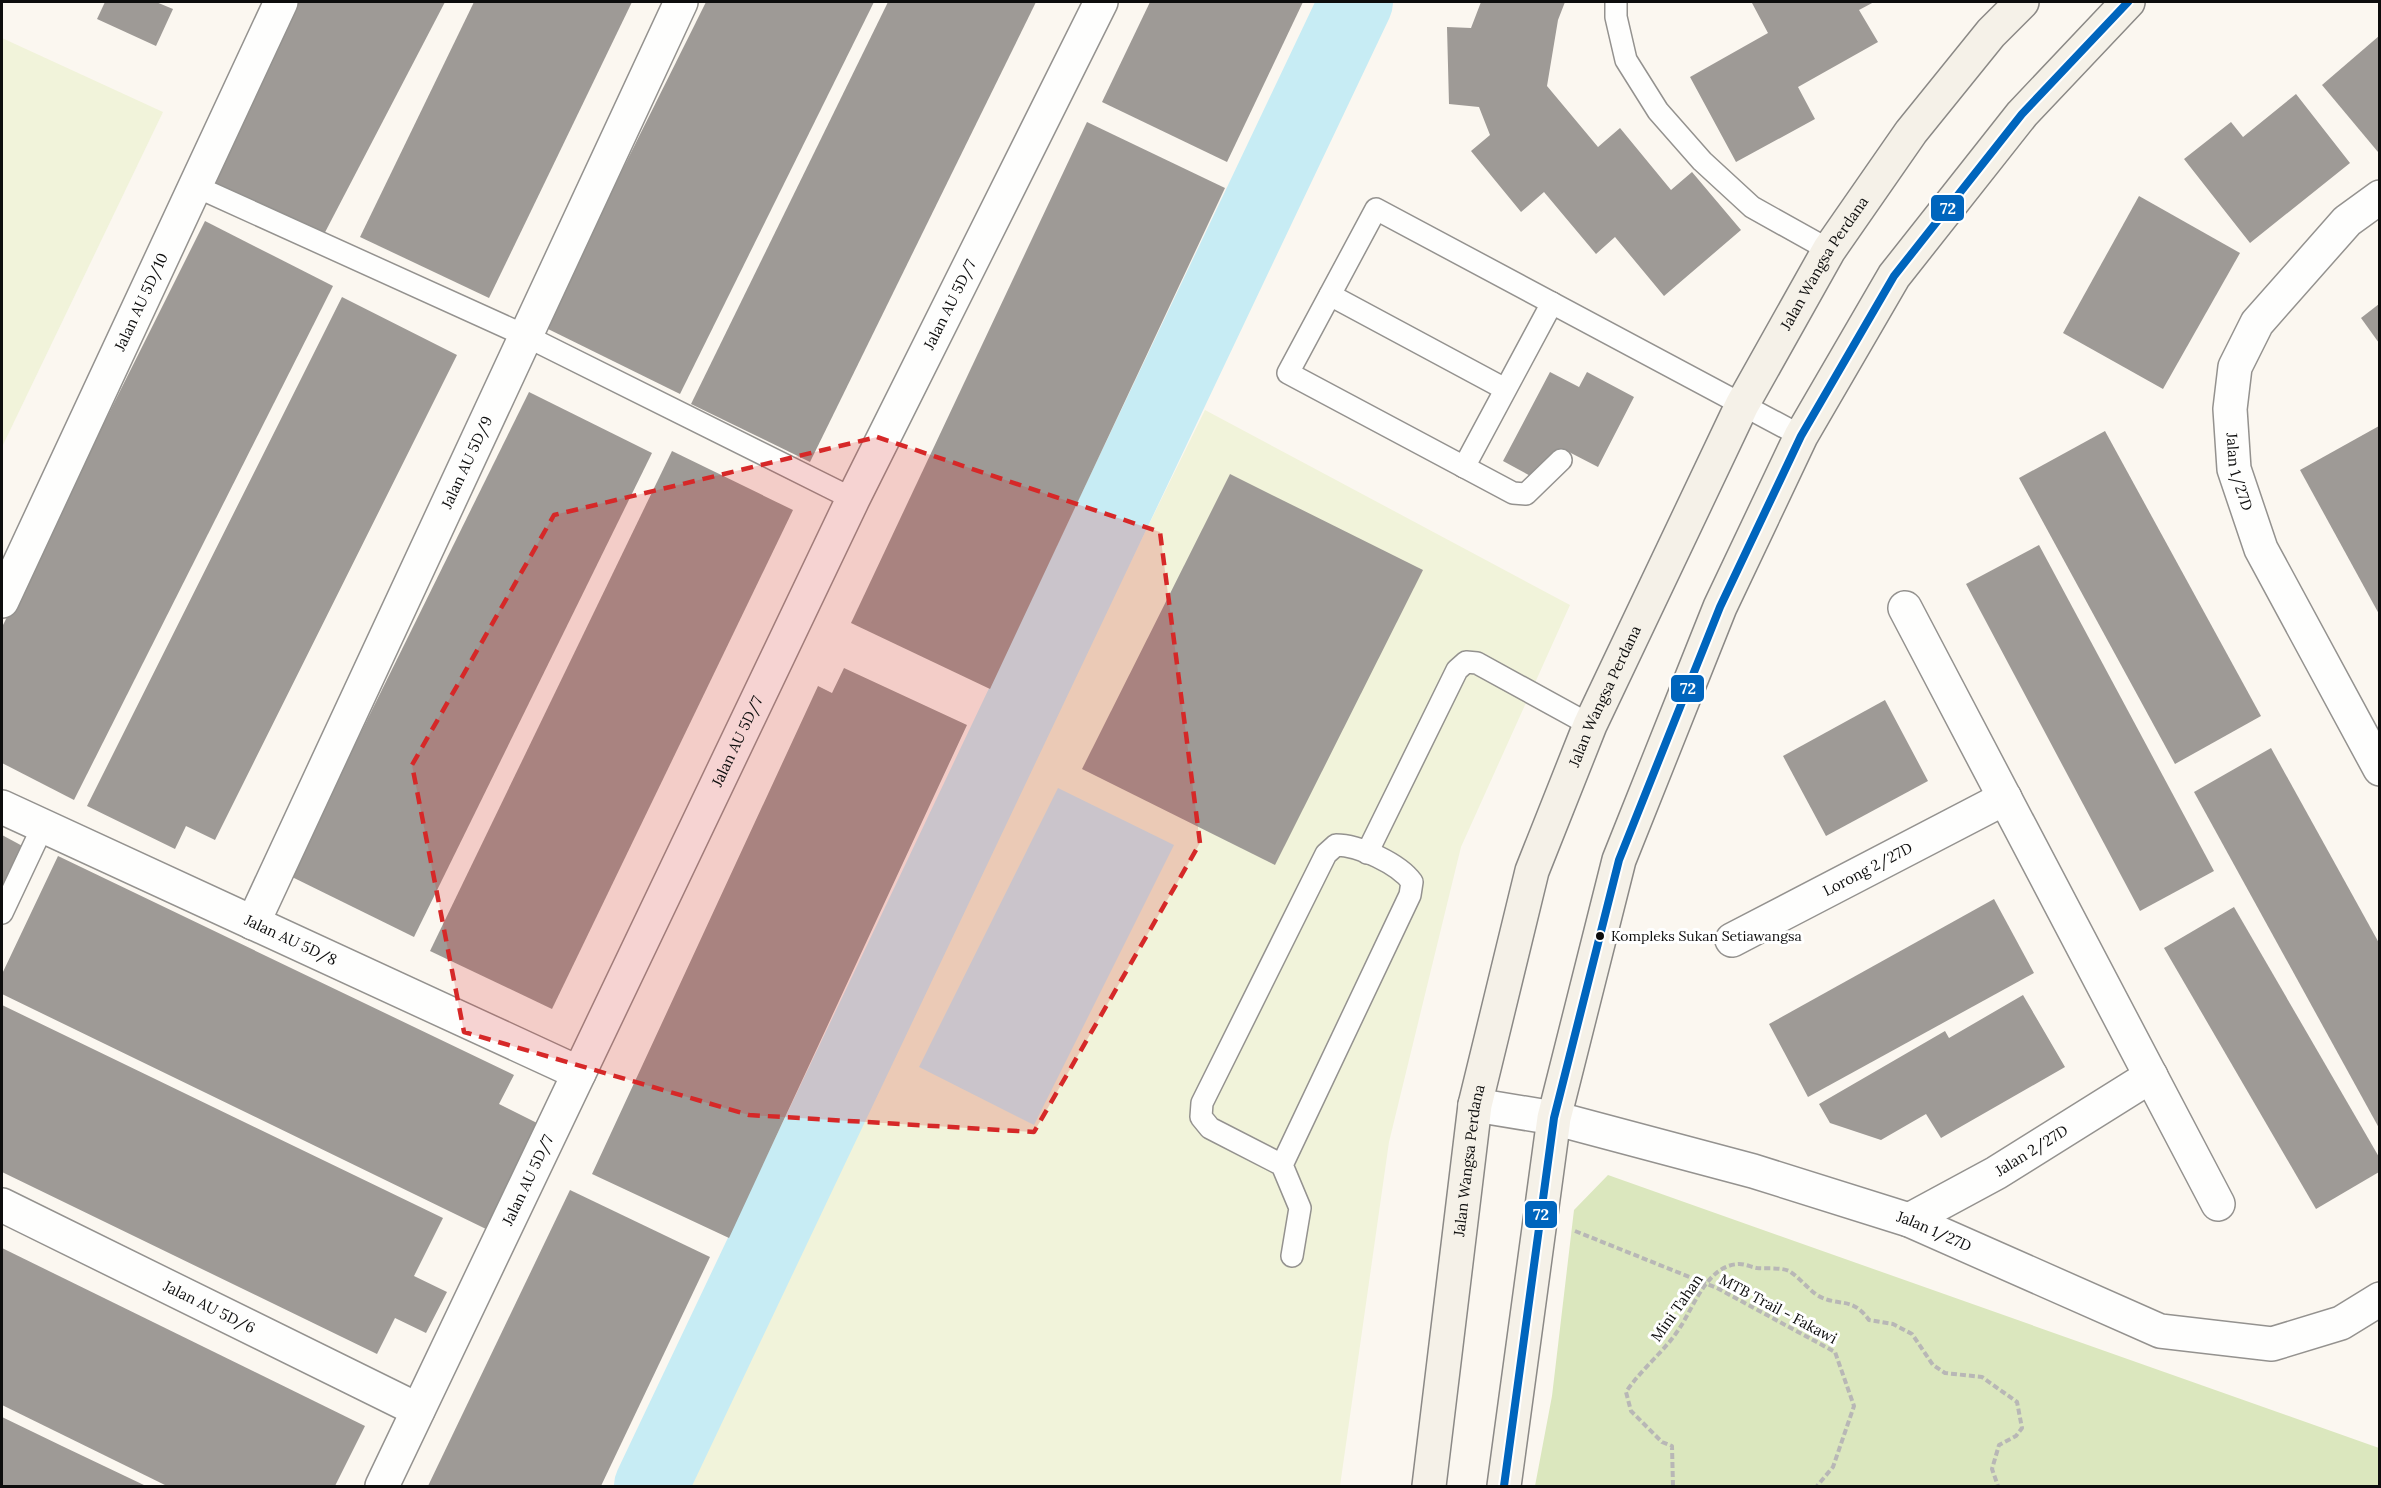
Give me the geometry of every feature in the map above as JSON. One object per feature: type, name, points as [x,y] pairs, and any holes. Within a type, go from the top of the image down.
[{"type":"main road","name":"Jalan Wangsa Perdana","points":[[1429,1486],[1475,1105],[1532,871],[1590,725],[1742,405],[1829,250],[1911,132],[1991,33],[2022,2]]},
{"type":"main road","points":[[1504,1486],[1554,1118],[1619,860],[1720,608],[1801,436],[1894,276],[2022,114],[2128,2]]},
{"type":"street","name":"Jalan AU 5D/10","points":[[2,601],[281,2]]},
{"type":"street","name":"Jalan AU 5D/9","points":[[253,923],[681,2]]},
{"type":"street","name":"Jalan AU 5D/7","points":[[382,1486],[853,499],[1101,2]]},
{"type":"street","name":"Jalan 1/27D","points":[[2379,197],[2347,221],[2257,324],[2235,367],[2230,409],[2234,469],[2261,549],[2379,769]]},
{"type":"street","points":[[1905,608],[2218,1204]]},
{"type":"street","name":"Lorong 2/27D","points":[[1732,940],[2004,798]]},
{"type":"street","name":"Jalan AU 5D/8","points":[[2,807],[579,1073]]},
{"type":"street","name":"Jalan 2/27D","points":[[1909,1220],[1996,1173],[2151,1076]]},
{"type":"street","name":"Jalan 1/27D","points":[[1475,1105],[1554,1118],[1753,1171],[1909,1220],[2160,1331],[2272,1344],[2341,1323],[2379,1299]]},
{"type":"street","name":"Jalan AU 5D/6","points":[[2,1205],[418,1410]]},
{"type":"lane","points":[[1616,2],[1616,17],[1626,60],[1658,111],[1702,161],[1752,207],[1829,250]]},
{"type":"lane","points":[[195,186],[526,336],[853,499]]},
{"type":"lane","points":[[1561,460],[1526,494],[1513,493],[1288,373],[1376,209],[1801,436]]},
{"type":"lane","points":[[1330,295],[1505,389]]},
{"type":"lane","points":[[1464,467],[1552,303]]},
{"type":"lane","points":[[1367,853],[1457,670],[1466,662],[1477,663],[1590,725]]},
{"type":"lane","points":[[2,913],[43,826]]},
{"type":"lane","points":[[1282,1165],[1410,896],[1412,882],[1404,872],[1350,845],[1336,844],[1326,854],[1202,1103],[1201,1117],[1210,1128],[1282,1165],[1300,1208],[1292,1256]]},
{"type":"path","name":"MTB Trail - Fakawi","points":[[1540,1216],[1706,1284],[1835,1352],[1854,1406],[1833,1467],[1817,1486]]},
{"type":"path","name":"Mini Tahan","points":[[1673,1486],[1672,1446],[1662,1442],[1631,1411],[1626,1392],[1638,1373],[1660,1353],[1679,1330],[1706,1284],[1720,1270],[1738,1264],[1786,1270],[1799,1278],[1817,1295],[1860,1308],[1869,1320],[1893,1324],[1912,1334],[1933,1365],[1945,1373],[1982,1377],[2017,1402],[2022,1428],[2016,1436],[1999,1445],[1992,1469],[1998,1486]]},
{"type":"highlighted area","points":[[877,437],[1160,532],[1200,843],[1034,1132],[749,1115],[464,1032],[412,765],[554,515]]},
{"type":"green space","points":[[2,38],[163,112],[2,447]]},
{"type":"green space","points":[[1205,410],[1570,605],[1461,847],[1389,1142],[1340,1486],[678,1486]]},
{"type":"green space","points":[[1608,1175],[2379,1448],[2379,1486],[1535,1486],[1552,1396],[1574,1210]]},
{"type":"water","points":[[1058,788],[1174,845],[1034,1125],[919,1067]]},
{"type":"building","points":[[105,2],[156,2],[173,9],[156,46],[97,19]]},
{"type":"building","points":[[298,2],[445,2],[321,240],[205,180]]},
{"type":"building","points":[[474,2],[632,2],[489,298],[360,237]]},
{"type":"building","points":[[706,2],[874,2],[680,394],[544,327]]},
{"type":"building","points":[[888,2],[1036,2],[810,462],[691,404]]},
{"type":"building","points":[[1150,2],[1303,2],[1227,162],[1102,102]]},
{"type":"building","points":[[1481,2],[1565,2],[1558,20],[1547,86],[1598,147],[1620,128],[1671,190],[1692,172],[1741,230],[1664,296],[1615,237],[1596,254],[1544,192],[1521,212],[1471,151],[1490,135],[1479,107],[1449,104],[1447,27],[1471,28]]},
{"type":"building","points":[[1874,2],[1859,10],[1878,42],[1798,87],[1815,119],[1736,162],[1690,77],[1768,33],[1752,3]]},
{"type":"building","points":[[2379,36],[2379,150],[2378,152],[2322,85]]},
{"type":"building","points":[[2296,94],[2350,163],[2250,243],[2184,159],[2231,122],[2243,137]]},
{"type":"building","points":[[1087,122],[1225,188],[990,689],[851,623]]},
{"type":"building","points":[[2139,196],[2240,253],[2163,389],[2063,333]]},
{"type":"building","points":[[205,221],[333,286],[74,800],[2,763],[2,627]]},
{"type":"building","points":[[342,297],[457,355],[215,840],[186,826],[175,849],[87,806]]},
{"type":"building","points":[[2379,304],[2379,343],[2361,318]]},
{"type":"building","points":[[1550,372],[1579,387],[1587,372],[1634,397],[1598,467],[1567,451],[1549,486],[1503,461]]},
{"type":"building","points":[[529,392],[652,453],[414,937],[290,876]]},
{"type":"building","points":[[2379,426],[2379,614],[2300,470]]},
{"type":"building","points":[[2105,431],[2261,716],[2175,764],[2019,478]]},
{"type":"building","points":[[672,451],[793,510],[552,1009],[430,951]]},
{"type":"building","points":[[1230,474],[1423,570],[1275,865],[1082,769]]},
{"type":"building","points":[[2039,545],[2214,871],[2140,911],[1966,584]]},
{"type":"building","points":[[844,668],[967,725],[729,1238],[592,1174],[818,686],[832,693]]},
{"type":"building","points":[[1885,700],[1928,781],[1826,836],[1783,756]]},
{"type":"building","points":[[2271,748],[2379,943],[2379,1128],[2194,792]]},
{"type":"building","points":[[2,835],[28,849],[2,902]]},
{"type":"building","points":[[58,856],[514,1075],[499,1104],[537,1123],[486,1229],[2,994],[2,974]]},
{"type":"building","points":[[1994,899],[2034,973],[1808,1097],[1769,1024]]},
{"type":"building","points":[[2234,907],[2379,1157],[2379,1172],[2316,1209],[2164,948]]},
{"type":"building","points":[[2023,995],[2065,1067],[1941,1138],[1926,1114],[1881,1140],[1830,1123],[1819,1104],[1945,1031],[1949,1038]]},
{"type":"building","points":[[2,1005],[443,1218],[414,1276],[447,1292],[426,1333],[395,1318],[377,1354],[2,1172]]},
{"type":"building","points":[[570,1190],[710,1257],[601,1486],[428,1486]]},
{"type":"building","points":[[2,1248],[365,1426],[335,1486],[167,1486],[2,1405]]},
{"type":"building","points":[[2,1417],[62,1446],[146,1486],[2,1486]]},
{"type":"waterway","points":[[651,1486],[1356,2]]},
{"type":"transit line","name":"72","points":[[1504,1486],[1554,1118],[1619,860],[1720,607],[1801,436],[1894,276],[2022,114],[2128,2]]},
{"type":"place","name":"Kompleks Sukan Setiawangsa","points":[[1600,936]]}]
